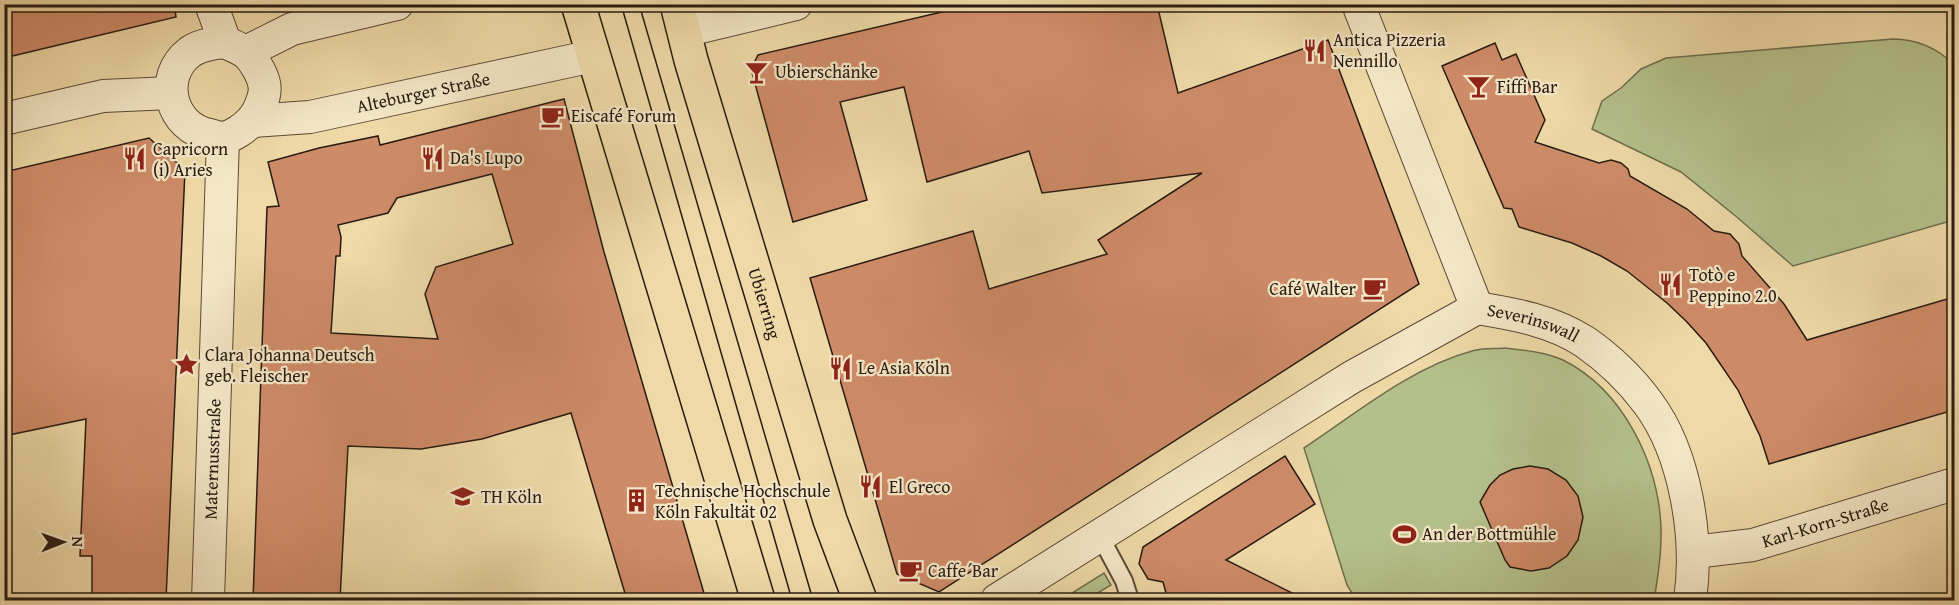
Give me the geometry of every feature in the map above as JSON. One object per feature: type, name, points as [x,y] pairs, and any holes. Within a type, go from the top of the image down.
[{"type":"main road","points":[[578,4],[758,600]]},
{"type":"main road","name":"Ubierring","points":[[681,18],[732,197],[830,520],[860,600]]},
{"type":"street","points":[[211,4],[235,47],[252,59],[264,84],[260,107],[252,121]]},
{"type":"street","points":[[223,138],[201,134],[187,126],[176,112],[171,93],[171,80],[180,62],[191,51],[211,43],[235,47],[292,29],[397,4]]},
{"type":"street","points":[[681,18],[796,4]]},
{"type":"street","name":"Severinswall","points":[[1358,4],[1476,308],[1512,313],[1548,324],[1584,342],[1618,369],[1648,403],[1671,443],[1686,496],[1694,552],[1690,600]]},
{"type":"street","name":"Alteburger Straße","points":[[223,138],[252,121],[310,117],[593,56]]},
{"type":"street","points":[[4,119],[103,96],[171,93]]},
{"type":"street","name":"Maternusstraße","points":[[208,600],[223,138]]},
{"type":"street","points":[[997,600],[1352,377],[1476,308]]},
{"type":"street","name":"Karl-Korn-Straße","points":[[1694,552],[1753,545],[1954,484]]},
{"type":"lane","points":[[1100,536],[1124,581],[1130,600]]},
{"type":"green space","points":[[1893,39],[1926,46],[1941,54],[1954,65],[1954,220],[1793,266],[1681,172],[1592,129],[1602,101],[1621,88],[1641,69],[1666,58]]},
{"type":"green space","points":[[1505,348],[1556,357],[1584,373],[1620,409],[1633,430],[1653,478],[1658,502],[1661,546],[1654,600],[1356,600],[1347,585],[1304,448],[1385,393],[1427,368],[1472,351]]},
{"type":"green space","points":[[1104,573],[1111,585],[1086,600],[1061,600]]},
{"type":"building","points":[[4,4],[174,4],[176,17],[4,58]]},
{"type":"building","points":[[976,4],[1157,4],[1178,93],[1328,40],[1419,284],[939,592],[897,574],[810,278],[973,231],[989,289],[1107,254],[1098,240],[1202,173],[1042,193],[1029,151],[927,182],[904,87],[840,102],[867,200],[793,222],[751,69],[758,55]]},
{"type":"building","points":[[1495,43],[1502,60],[1516,54],[1545,120],[1535,142],[1599,163],[1611,160],[1621,163],[1628,169],[1630,176],[1687,209],[1714,231],[1730,234],[1739,244],[1742,256],[1784,304],[1807,340],[1954,297],[1954,410],[1769,464],[1760,436],[1738,390],[1706,343],[1686,321],[1627,271],[1572,243],[1519,227],[1512,209],[1504,208],[1442,66]]},
{"type":"building","points":[[564,99],[604,252],[706,600],[627,600],[571,413],[482,439],[421,449],[348,446],[340,600],[253,600],[267,207],[279,206],[268,162],[319,148],[378,136],[380,145]],"holes":[[[492,174],[513,244],[436,267],[425,294],[438,339],[331,333],[336,256],[340,256],[341,237],[338,225],[388,213],[397,198]]]},
{"type":"building","points":[[149,138],[185,170],[166,600],[92,600],[92,556],[80,556],[86,419],[4,436],[4,172]]},
{"type":"building","points":[[1285,456],[1315,504],[1226,560],[1306,600],[1168,600],[1163,582],[1148,579],[1139,564],[1143,547]]},
{"type":"building","points":[[1530,466],[1548,469],[1566,480],[1578,496],[1583,517],[1578,540],[1567,556],[1549,568],[1531,571],[1510,567],[1480,502],[1490,485],[1500,475],[1513,469]]},
{"type":"tram line","points":[[621,4],[792,600]]},
{"type":"tram line","points":[[639,4],[813,600]]},
{"type":"place","name":"Antica Pizzeria Nennillo","points":[[1315,50]]},
{"type":"place","name":"Ubierschänke","points":[[757,72]]},
{"type":"place","name":"Fiffi Bar","points":[[1479,87]]},
{"type":"place","name":"Eiscafé Forum","points":[[553,116]]},
{"type":"place","name":"Da's Lupo","points":[[432,158]]},
{"type":"place","name":"Capricorn (i) Aries","points":[[135,159]]},
{"type":"place","name":"Totò e Peppino 2.0","points":[[1671,285]]},
{"type":"place","name":"Café Walter","points":[[1374,289]]},
{"type":"place","name":"Clara Johanna Deutsch geb. Fleischer","points":[[187,365]]},
{"type":"place","name":"Le Asia Köln","points":[[840,368]]},
{"type":"place","name":"El Greco","points":[[871,487]]},
{"type":"place","name":"TH Köln","points":[[463,497]]},
{"type":"place","name":"Technische Hochschule Köln Fakultät 02","points":[[637,501]]},
{"type":"place","name":"An der Bottmühle","points":[[1404,534]]},
{"type":"place","name":"Caffe´Bar","points":[[910,571]]}]
